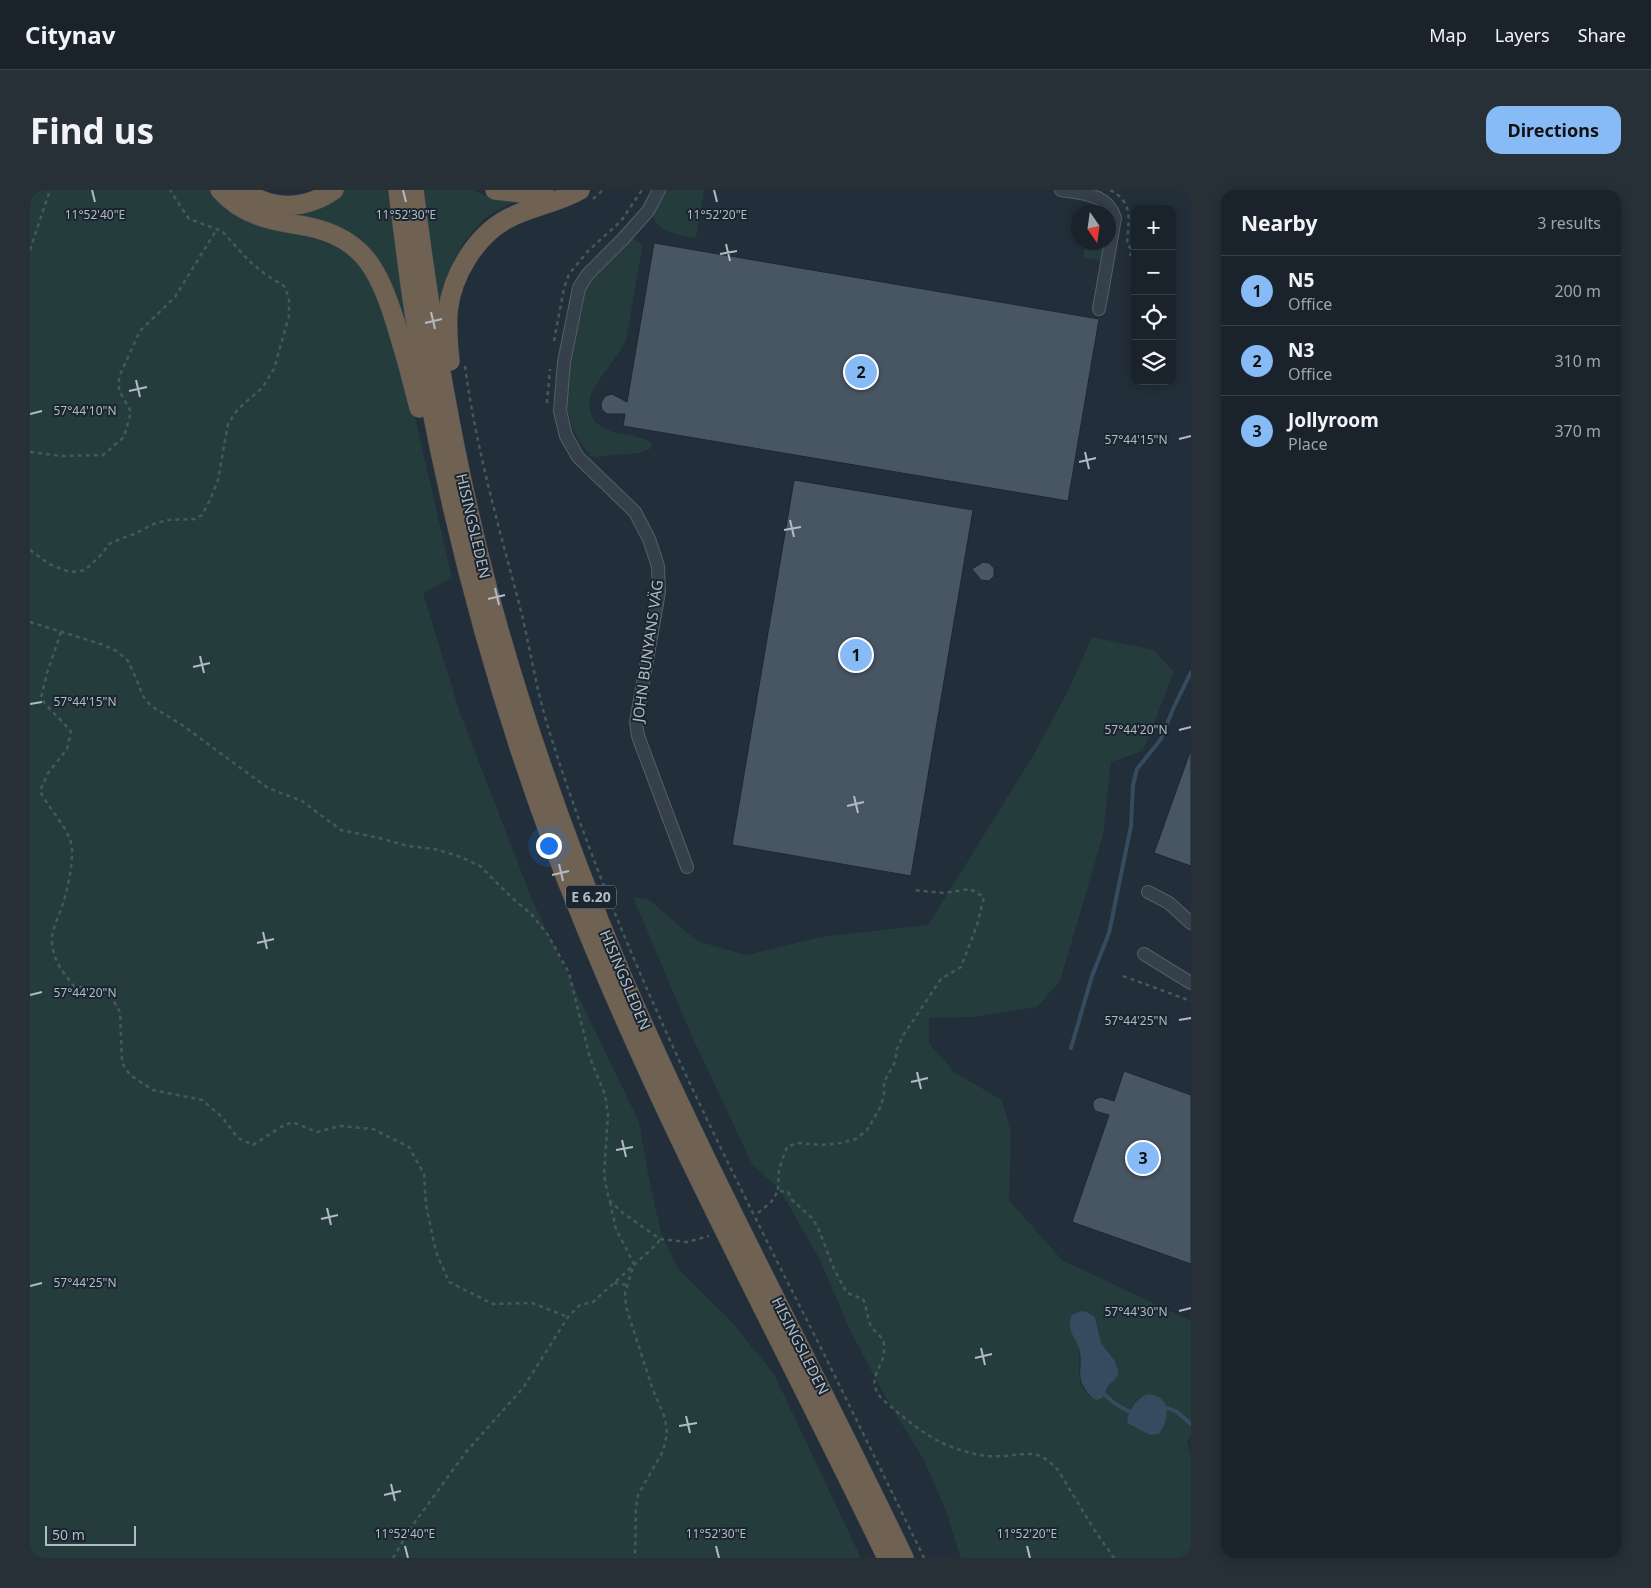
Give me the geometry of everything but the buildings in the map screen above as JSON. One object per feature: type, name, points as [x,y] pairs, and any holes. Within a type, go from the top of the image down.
[{"type":"highway","points":[[220,190],[235,204],[256,216],[321,230],[340,237],[362,253],[376,271],[390,304],[407,360],[448,536],[461,544]]},
{"type":"highway","points":[[243,190],[265,202],[291,206],[312,202],[334,190]]},
{"type":"highway","name":"HISINGSLEDEN","points":[[398,190],[426,384],[461,544],[475,600],[518,745],[556,852],[602,968],[657,1091],[887,1558]]},
{"type":"highway","name":"HISINGSLEDEN","points":[[414,190],[423,262],[452,432],[484,572],[504,647],[542,767],[621,974],[688,1121],[904,1558]]},
{"type":"highway","points":[[495,190],[521,193],[544,190]]},
{"type":"highway","points":[[452,432],[459,419],[450,363],[447,324],[451,297],[464,266],[483,238],[502,222],[514,216],[557,202],[585,195]]},
{"type":"lane","name":"JOHN BUNYANS VÄG","points":[[660,190],[648,211],[624,240],[587,275],[579,288],[564,362],[560,411],[566,436],[578,457],[635,512],[649,539],[658,566],[659,592],[636,722],[638,736],[688,867]]},
{"type":"lane","points":[[1061,190],[1093,196],[1104,201],[1109,205],[1115,218],[1099,309]]},
{"type":"lane","points":[[1148,892],[1169,903],[1191,923]]},
{"type":"lane","points":[[1144,954],[1191,983]]},
{"type":"path","points":[[30,250],[50,190]]},
{"type":"path","points":[[30,550],[49,564],[67,571],[76,572],[85,570],[110,544],[156,523],[168,520],[195,519],[202,515],[218,480],[228,424],[238,409],[262,388],[274,369],[289,316],[290,298],[284,286],[264,274],[248,261],[222,231],[189,219],[170,190]]},
{"type":"path","points":[[585,195],[603,190]]},
{"type":"path","points":[[30,452],[61,456],[103,455],[124,437],[131,412],[119,390],[119,377],[140,331],[175,297],[217,229]]},
{"type":"path","points":[[464,360],[475,422],[500,536],[523,621],[544,714],[590,849],[635,960],[703,1110],[924,1558]]},
{"type":"path","points":[[30,622],[104,644],[118,652],[128,661],[142,696],[151,706],[182,725],[268,788],[302,801],[341,830],[408,846],[435,850],[461,857],[480,866],[531,914],[548,935],[570,973],[590,1058],[605,1095],[608,1114],[604,1175],[616,1228],[634,1264],[627,1285],[626,1307],[653,1390],[665,1418],[666,1434],[663,1451],[638,1495],[635,1558]]},
{"type":"path","points":[[61,632],[47,673],[41,698],[71,732],[67,749],[48,773],[40,791],[62,825],[72,847],[68,884],[62,908],[52,930],[53,950],[60,968],[74,986],[101,990],[112,998],[120,1012],[122,1063],[130,1075],[153,1090],[202,1100],[222,1118],[238,1138],[253,1145],[292,1122],[317,1132],[340,1126],[373,1129],[409,1147],[424,1174],[426,1205],[436,1252],[449,1282],[492,1304],[532,1303],[568,1317]]},
{"type":"path","points":[[758,1213],[772,1202],[778,1191],[780,1169],[787,1147],[798,1143],[822,1145],[841,1143],[856,1139],[867,1130],[880,1108],[884,1095],[884,1082],[895,1062],[897,1049],[904,1034],[941,979],[961,967],[977,925],[984,897],[970,889],[944,893],[912,890]]},
{"type":"path","points":[[1123,976],[1191,1001]]},
{"type":"path","points":[[778,1191],[788,1192],[792,1200],[812,1218],[847,1293],[863,1299],[871,1325],[884,1340],[883,1360],[874,1378],[874,1386],[878,1394],[923,1432],[951,1448],[986,1455],[1031,1454],[1040,1456],[1051,1463],[1058,1470],[1094,1531],[1114,1558]]},
{"type":"path","points":[[609,1200],[622,1213],[660,1239],[687,1242],[710,1236]]},
{"type":"path","points":[[393,1558],[410,1529],[466,1452],[524,1388],[568,1317],[580,1305],[593,1302],[657,1244],[660,1239]]},
{"type":"path","points":[[613,1283],[627,1285]]},
{"type":"green space","points":[[30,190],[211,190],[222,204],[249,223],[316,236],[340,246],[373,277],[405,374],[452,578],[423,593],[460,713],[533,902],[639,1122],[661,1233],[678,1269],[730,1320],[774,1374],[861,1558],[30,1558]]},
{"type":"green space","points":[[343,190],[391,190],[413,349],[378,263],[259,206]]},
{"type":"green space","points":[[421,190],[473,190],[484,195],[514,202],[492,213],[482,221],[463,243],[444,281],[439,323]]},
{"type":"green space","points":[[665,190],[704,190],[696,238],[668,232],[654,219],[652,211]]},
{"type":"green space","points":[[631,238],[641,243],[642,248],[626,340],[592,392],[589,403],[591,414],[597,424],[612,432],[647,440],[652,443],[652,446],[650,449],[639,453],[595,457],[590,456],[576,436],[568,414],[567,386],[577,314],[585,285]]},
{"type":"green space","points":[[1084,250],[1105,250],[1103,260],[1083,258]]},
{"type":"green space","points":[[1092,637],[1154,650],[1174,672],[1143,751],[1111,762],[1103,835],[1060,981],[1037,1007],[974,1017],[929,1018],[929,1043],[955,1073],[1002,1100],[1011,1133],[1009,1200],[1062,1260],[1191,1321],[1191,1436],[1187,1440],[1191,1457],[1191,1558],[961,1558],[945,1508],[924,1460],[886,1398],[852,1334],[819,1258],[780,1190],[752,1164],[690,1032],[633,897],[648,899],[697,941],[746,955],[821,937],[928,925],[1033,756],[1070,687]],"holes":[[[1095,1317],[1101,1343],[1115,1361],[1118,1376],[1108,1386],[1102,1398],[1091,1398],[1084,1390],[1079,1376],[1077,1344]],[[1153,1394],[1164,1402],[1159,1434],[1150,1434],[1127,1423],[1131,1410],[1141,1397]]]},
{"type":"water","points":[[1082,1311],[1095,1317],[1101,1343],[1115,1361],[1118,1371],[1118,1376],[1108,1386],[1102,1398],[1097,1400],[1090,1396],[1082,1382],[1079,1347],[1072,1334],[1070,1325],[1072,1315]]},
{"type":"water","points":[[1148,1394],[1161,1399],[1167,1409],[1165,1422],[1159,1434],[1150,1435],[1127,1423],[1134,1405],[1140,1398]]},
{"type":"waterway","points":[[1071,1048],[1092,976],[1109,933],[1131,826],[1133,785],[1137,769],[1161,739],[1191,672]]},
{"type":"waterway","points":[[1104,1394],[1114,1403],[1130,1412]]},
{"type":"waterway","points":[[1168,1408],[1177,1412],[1191,1424]]},
{"type":"place","name":"N3","points":[[861,372]]},
{"type":"place","name":"N5","points":[[856,655]]},
{"type":"place","name":"Jollyroom","points":[[1143,1158]]}]
